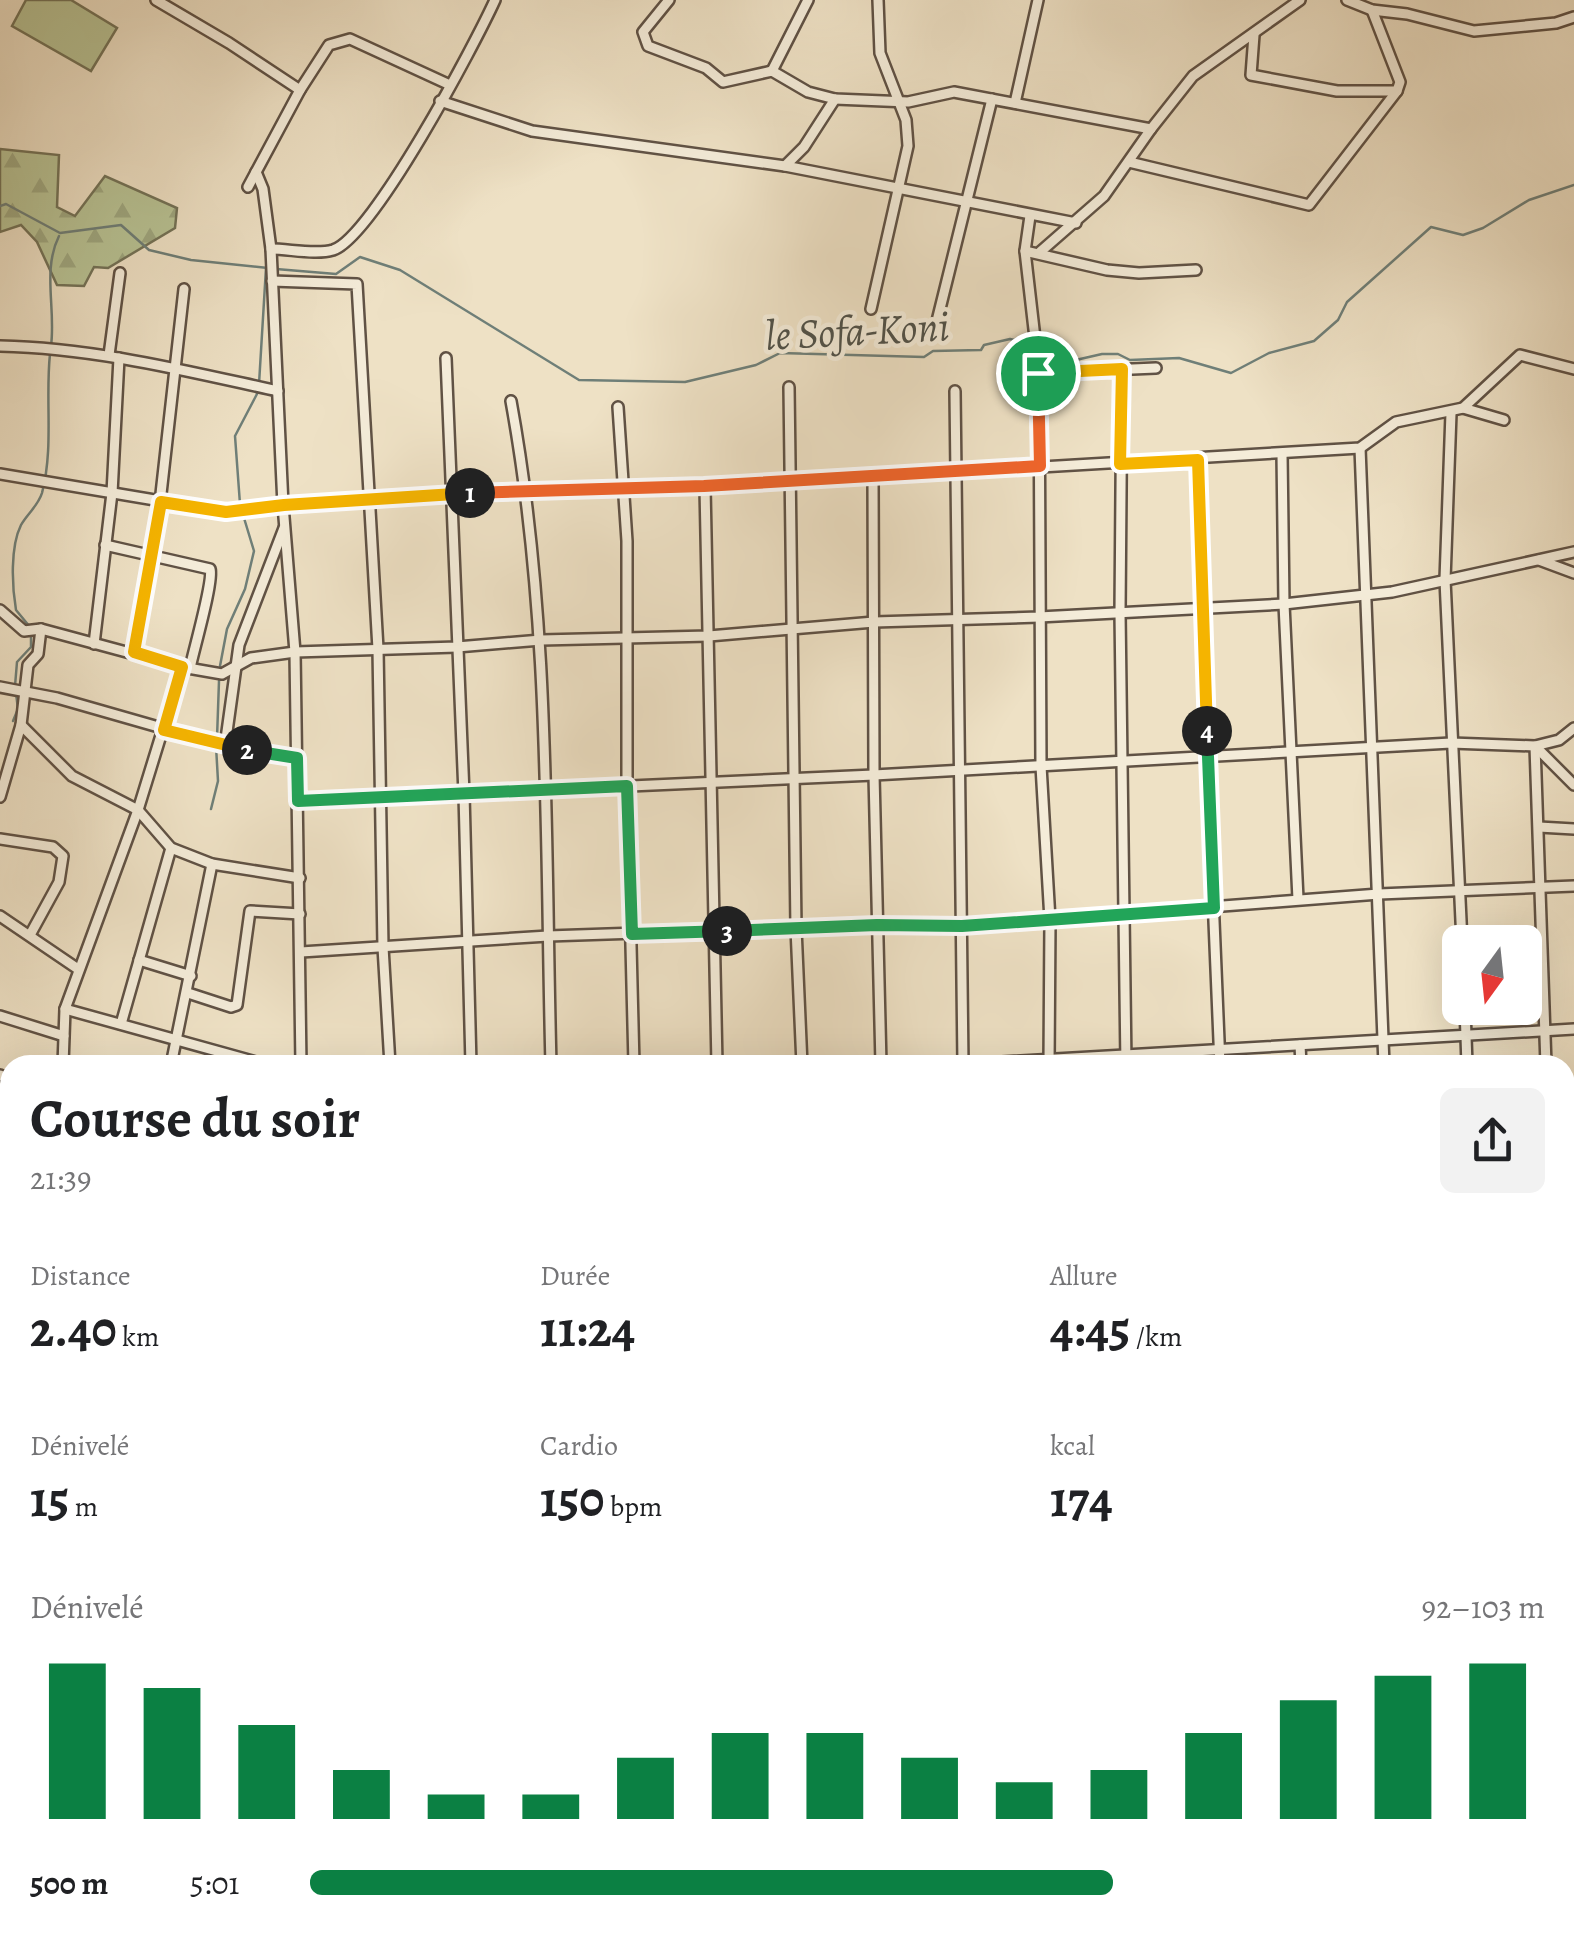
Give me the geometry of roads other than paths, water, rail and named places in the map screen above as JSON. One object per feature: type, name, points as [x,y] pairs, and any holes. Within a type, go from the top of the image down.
[{"type":"street","points":[[156,0],[229,42],[300,90]]},
{"type":"street","points":[[272,250],[334,250],[356,232],[383,198],[478,38],[495,0]]},
{"type":"street","points":[[669,0],[643,32],[648,46],[706,68],[723,82],[772,71],[808,92],[835,99],[899,101],[954,92],[1151,129]]},
{"type":"street","points":[[772,71],[808,0]]},
{"type":"street","points":[[870,309],[908,146],[906,120],[880,53],[878,0]]},
{"type":"street","points":[[1015,103],[1038,0]]},
{"type":"street","points":[[1040,252],[1104,196],[1194,76],[1300,0]]},
{"type":"street","points":[[1347,0],[1372,10],[1407,14],[1474,31],[1556,23],[1574,17]]},
{"type":"street","points":[[1129,162],[1309,206],[1400,82],[1372,10]]},
{"type":"street","points":[[1254,35],[1251,75],[1337,91],[1397,91]]},
{"type":"street","points":[[248,187],[329,44],[346,39],[399,59],[450,85]]},
{"type":"street","points":[[784,166],[804,147],[835,99]]},
{"type":"street","points":[[934,332],[992,99]]},
{"type":"street","points":[[440,100],[532,130],[784,166],[1076,223]]},
{"type":"street","points":[[256,172],[263,189],[272,250],[295,652],[302,1055]]},
{"type":"street","points":[[1030,216],[1025,251],[1038,373],[1040,766],[1050,920],[1048,1055]]},
{"type":"street","points":[[1025,251],[1139,274],[1196,270]]},
{"type":"street","points":[[94,644],[112,492],[120,273]]},
{"type":"street","points":[[272,281],[357,284],[378,649],[389,1055]]},
{"type":"street","points":[[134,652],[154,556],[184,288]]},
{"type":"street","points":[[0,346],[50,347],[114,357],[278,391]]},
{"type":"street","points":[[0,474],[226,512],[450,494],[704,486],[1198,460],[1360,448],[1396,422],[1463,408],[1520,355],[1574,369]]},
{"type":"street","points":[[446,358],[464,794],[470,1055]]},
{"type":"street","points":[[1038,373],[1156,368]]},
{"type":"street","points":[[1122,369],[1120,613],[1126,1055]]},
{"type":"street","points":[[789,388],[793,778],[802,1055]]},
{"type":"street","points":[[955,392],[963,1055]]},
{"type":"street","points":[[511,401],[528,492],[541,640],[550,1055]]},
{"type":"street","points":[[618,407],[625,487],[634,1055]]},
{"type":"street","points":[[1463,408],[1504,420]]},
{"type":"street","points":[[1451,412],[1444,580],[1461,925]]},
{"type":"street","points":[[1360,448],[1383,1055]]},
{"type":"street","points":[[1282,454],[1284,604],[1298,899]]},
{"type":"street","points":[[1198,460],[1220,1055]]},
{"type":"street","points":[[873,477],[880,1055]]},
{"type":"street","points":[[704,486],[717,1055]]},
{"type":"street","points":[[224,746],[239,645],[285,526]]},
{"type":"street","points":[[63,1055],[65,1009],[138,810],[213,574],[210,569],[106,545]]},
{"type":"street","points":[[0,610],[34,630],[222,674],[251,658],[295,652],[709,636],[874,622],[1039,618],[1284,604],[1364,596],[1574,552]]},
{"type":"street","points":[[1538,559],[1574,573]]},
{"type":"street","points":[[0,797],[21,725],[19,691],[28,665],[38,654],[34,630]]},
{"type":"street","points":[[0,687],[224,746],[297,758]]},
{"type":"street","points":[[21,725],[72,776],[138,810],[170,848],[212,864],[300,878]]},
{"type":"street","points":[[1560,740],[1574,728]]},
{"type":"street","points":[[298,801],[874,775],[1374,746],[1535,746],[1574,741]]},
{"type":"street","points":[[1535,746],[1574,786]]},
{"type":"street","points":[[1535,746],[1546,1055]]},
{"type":"street","points":[[1538,827],[1574,829]]},
{"type":"street","points":[[0,839],[53,847],[63,856],[58,882],[30,935]]},
{"type":"street","points":[[122,1024],[170,848]]},
{"type":"street","points":[[174,1055],[212,864]]},
{"type":"street","points":[[301,952],[548,936],[877,925],[962,926],[1298,899],[1574,886]]},
{"type":"street","points":[[188,993],[231,1007],[237,1005],[250,911],[300,914]]},
{"type":"street","points":[[0,916],[78,969]]},
{"type":"street","points":[[140,960],[191,976]]},
{"type":"street","points":[[65,1009],[231,1055]]},
{"type":"street","points":[[0,1016],[64,1036]]},
{"type":"street","points":[[1466,1025],[1467,1055]]},
{"type":"street","points":[[1173,1055],[1574,1030]]},
{"type":"street","points":[[1300,1045],[1300,1055]]},
{"type":"waterway","name":"le Sofa-Koni","points":[[1041,343],[1055,342],[1060,359],[1067,362],[1102,354],[1118,354],[1130,360],[1179,358],[1231,373],[1269,353],[1314,341],[1338,320],[1347,302],[1431,227],[1463,235],[1483,228],[1529,200],[1574,185]]},
{"type":"waterway","name":"le Sofa-Koni","points":[[0,206],[6,204],[60,233],[121,225],[149,250],[191,260],[268,268]]},
{"type":"waterway","points":[[51,346],[51,262],[59,236]]},
{"type":"waterway","name":"le Sofa-Koni","points":[[276,269],[336,274],[360,257],[400,270],[579,380],[685,382],[756,365],[780,353],[924,357],[933,351],[981,350],[984,345],[1010,339],[1033,344]]},
{"type":"waterway","points":[[259,384],[266,268]]},
{"type":"waterway","points":[[30,627],[16,610],[14,555],[17,534],[40,498],[46,476],[50,354]]},
{"type":"waterway","points":[[240,504],[235,436],[258,392]]},
{"type":"waterway","points":[[220,666],[227,629],[245,589],[254,551],[244,518]]},
{"type":"waterway","points":[[15,686],[17,662],[31,647],[31,635]]},
{"type":"waterway","points":[[217,738],[219,681]]},
{"type":"waterway","points":[[13,721],[18,709],[16,693]]},
{"type":"waterway","points":[[211,809],[218,781],[216,746]]}]
